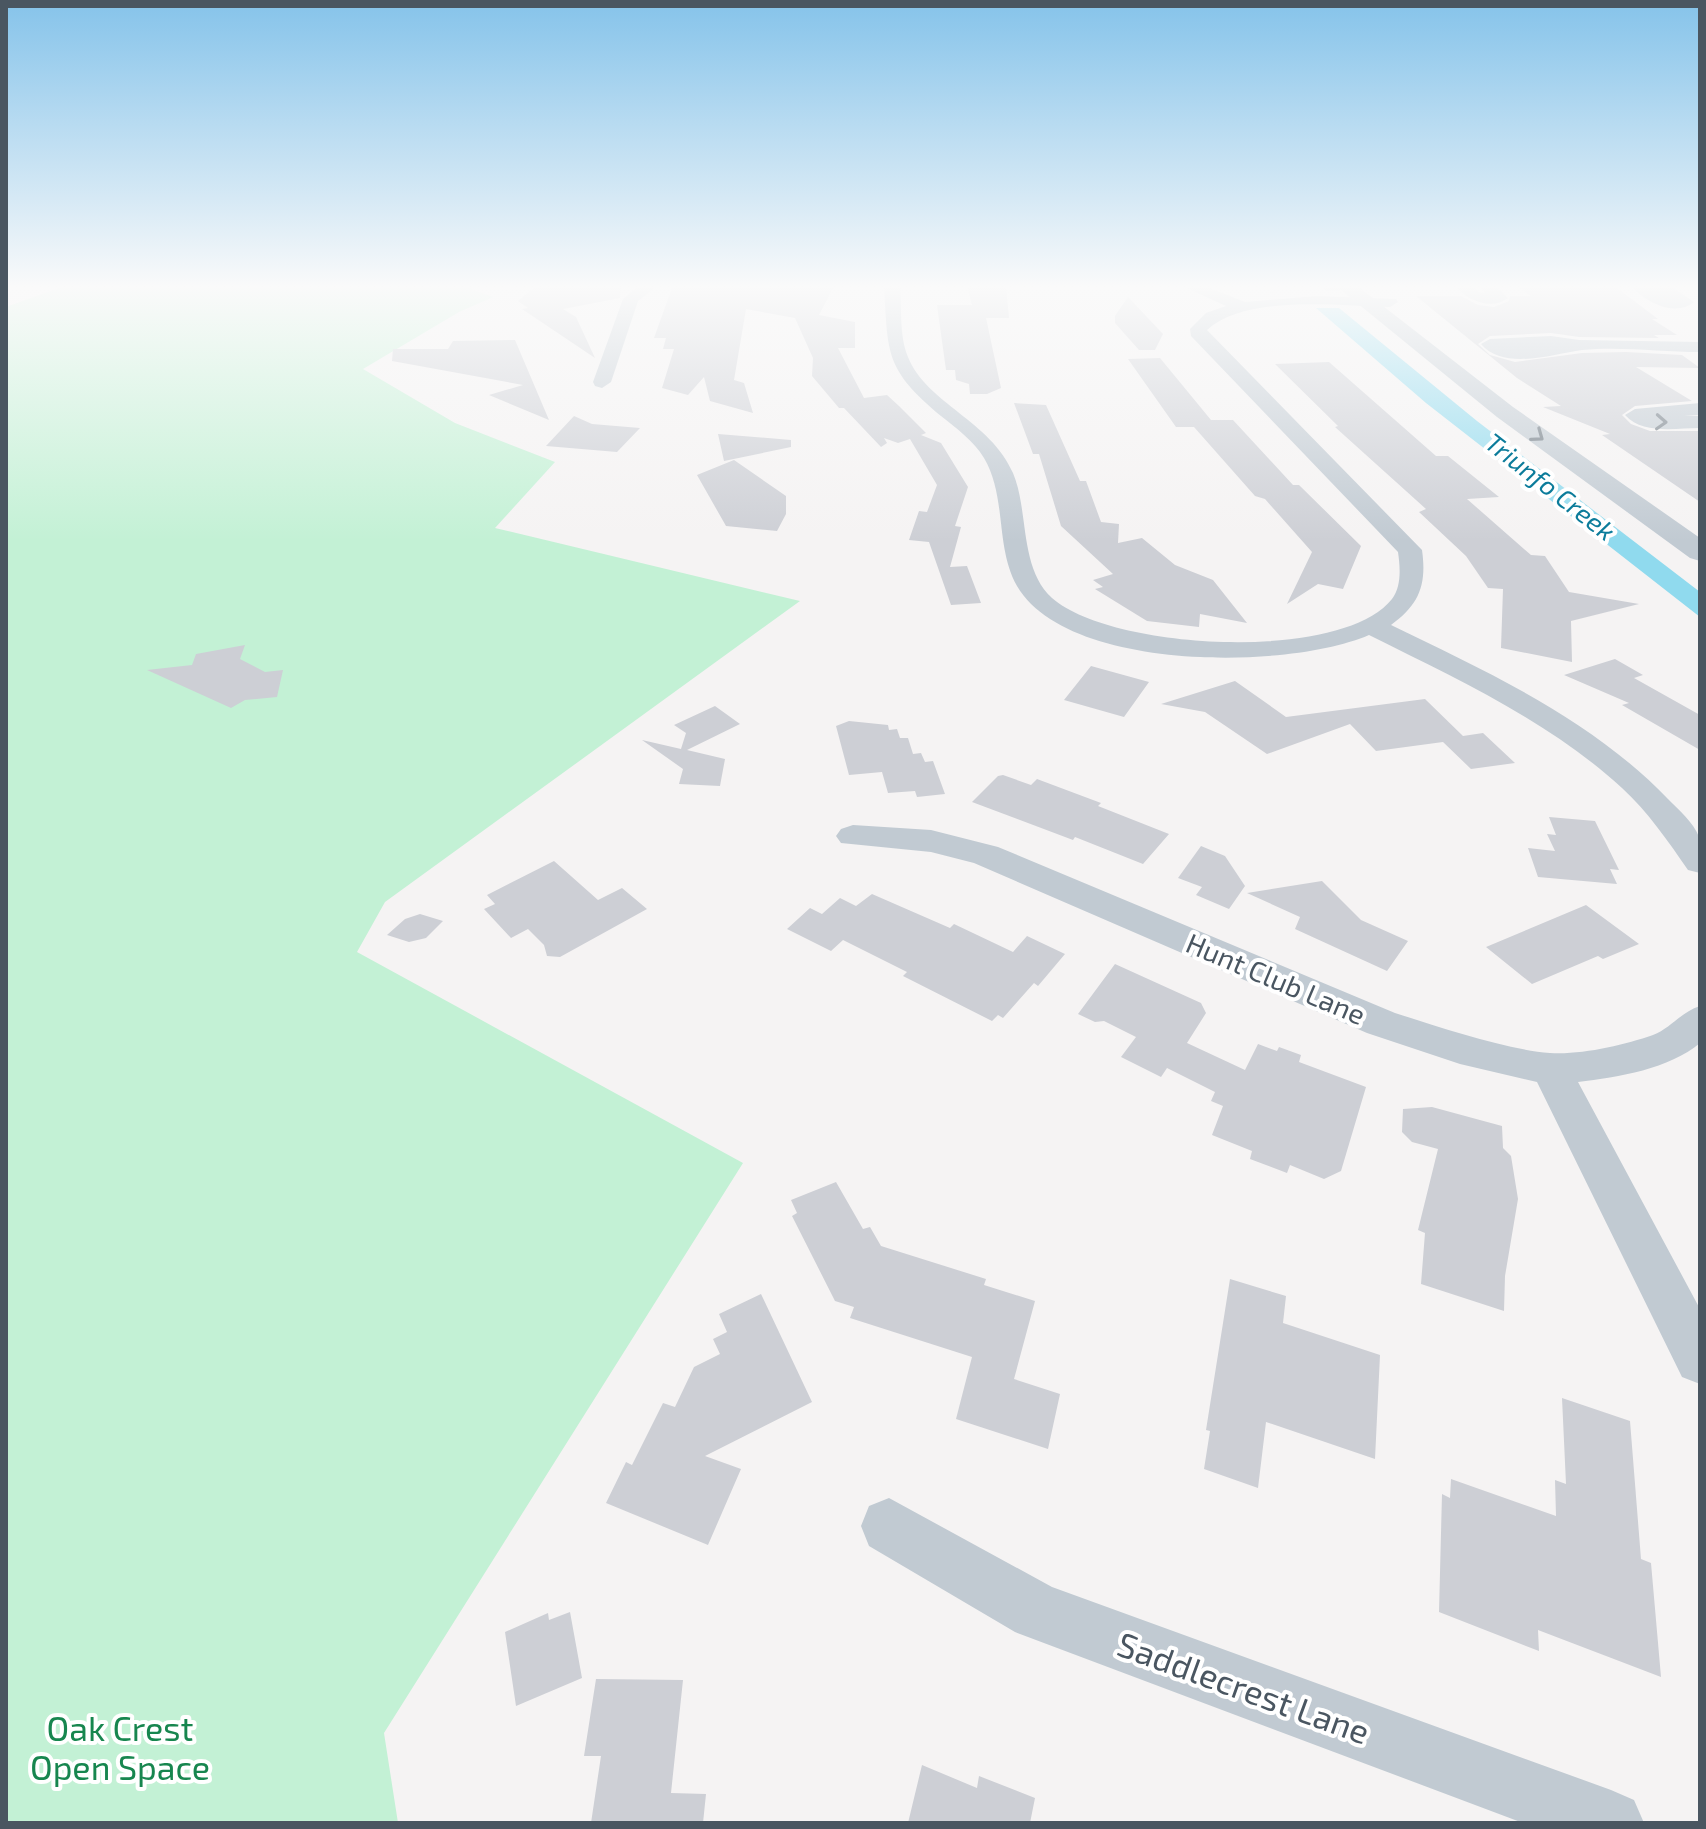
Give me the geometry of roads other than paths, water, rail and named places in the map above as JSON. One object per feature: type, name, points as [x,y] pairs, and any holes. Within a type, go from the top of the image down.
[{"type":"street","points":[[602,382],[606,370]]},
{"type":"street","points":[[906,370],[984,443],[996,460],[1003,478],[1022,574],[1042,603],[1096,631],[1165,647],[1225,651],[1310,643],[1372,626],[1401,605],[1415,576],[1410,550],[1234,370]]},
{"type":"street","points":[[1454,370],[1505,412],[1700,552]]},
{"type":"street","points":[[1479,370],[1700,524]]},
{"type":"street","points":[[1700,409],[1635,415],[1653,423],[1700,422]]},
{"type":"street","points":[[1372,626],[1524,702],[1582,740],[1635,781],[1685,837],[1700,862]]},
{"type":"street","name":"Hunt Club Lane","points":[[853,836],[931,841],[986,855],[1381,1023],[1460,1049],[1551,1069],[1604,1063],[1669,1046],[1700,1021]]},
{"type":"street","points":[[1551,1069],[1700,1360]]},
{"type":"street","name":"Saddlecrest Lane","points":[[889,1526],[1036,1611],[1611,1823]]},
{"type":"water","name":"Triunfo Creek","points":[[1388,370],[1415,370],[1700,592],[1700,617]]},
{"type":"park label","name":"Oak Crest Open Space","points":[[120,1746]]}]
